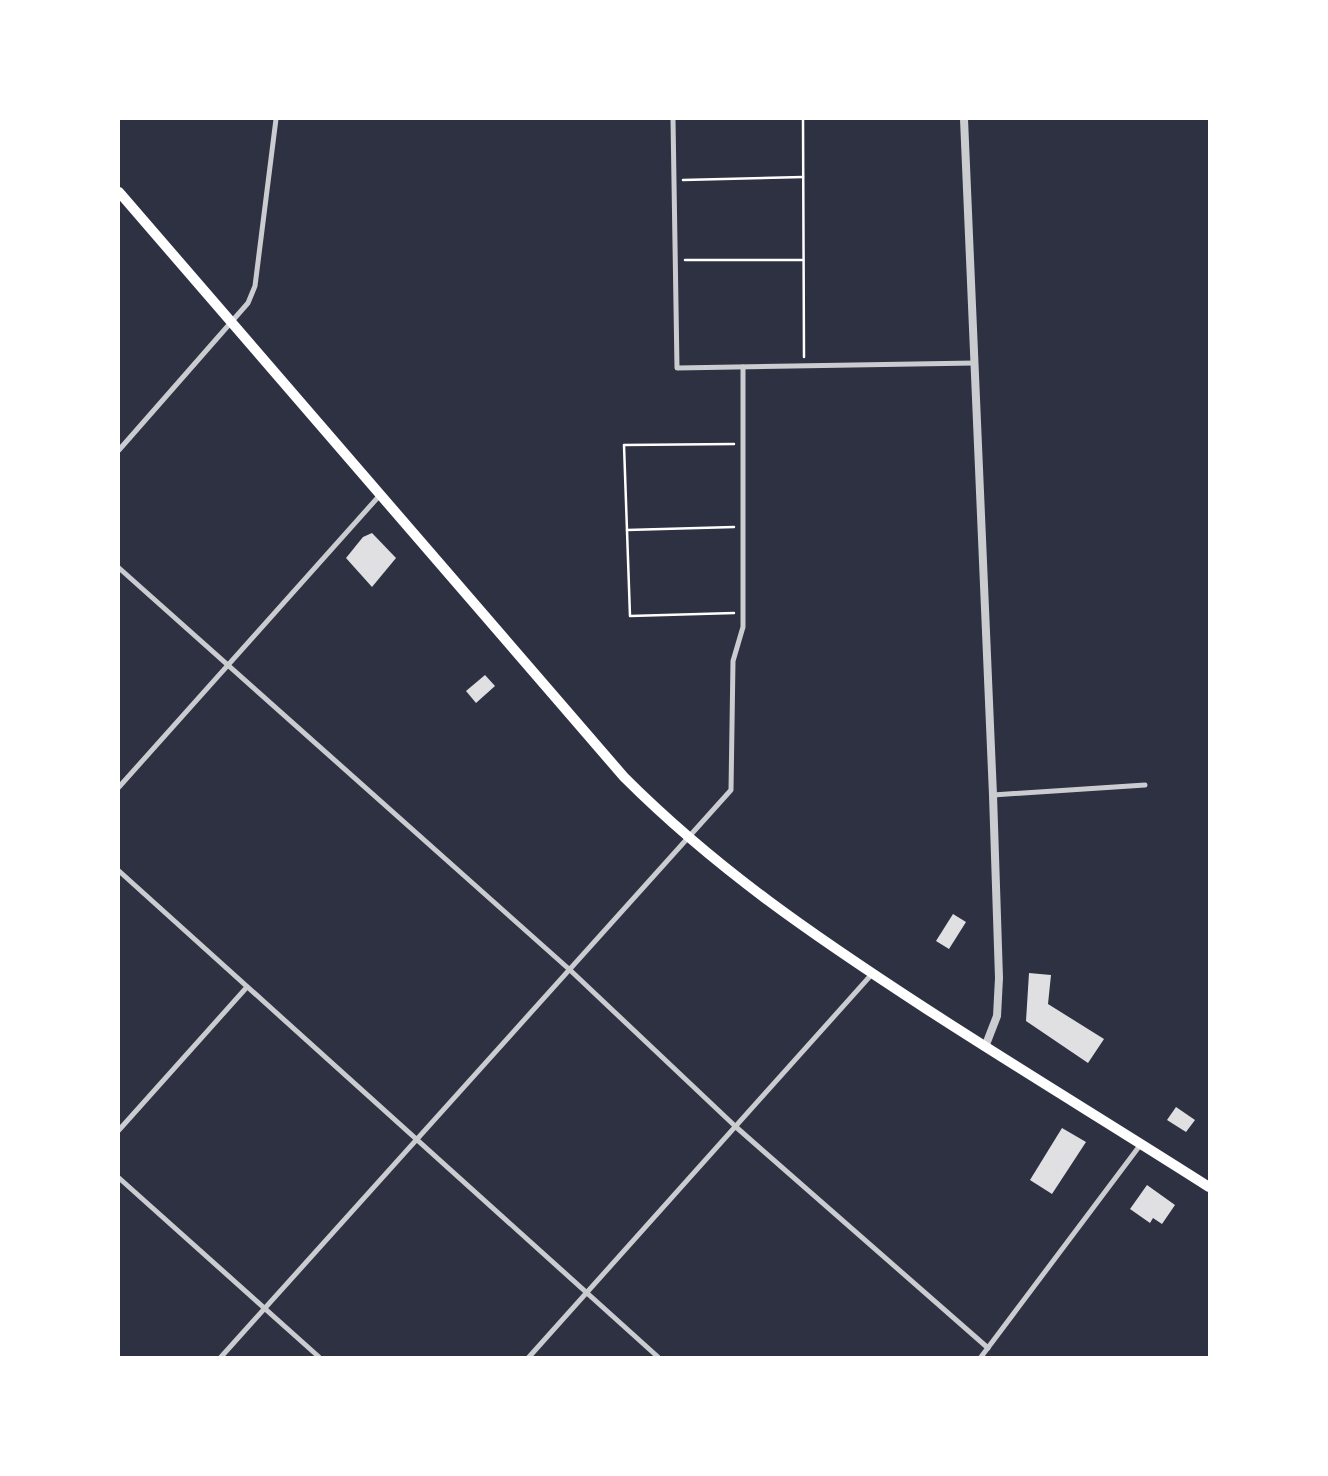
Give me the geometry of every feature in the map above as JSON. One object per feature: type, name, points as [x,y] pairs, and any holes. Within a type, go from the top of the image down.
[{"type":"main road","points":[[119,192],[624,777],[687,837],[781,912],[872,974],[1209,1187]]},
{"type":"street","points":[[119,450],[245,309],[254,286],[276,119]]},
{"type":"street","points":[[673,119],[677,368],[975,363]]},
{"type":"street","points":[[964,119],[999,978],[997,1016],[985,1047]]},
{"type":"street","points":[[221,1357],[570,970],[687,837],[727,796],[732,784],[734,661],[743,627],[743,367]]},
{"type":"street","points":[[119,787],[228,667],[380,494]]},
{"type":"street","points":[[119,568],[570,970],[736,1127],[988,1348]]},
{"type":"street","points":[[993,795],[1145,786]]},
{"type":"street","points":[[119,872],[658,1357]]},
{"type":"street","points":[[529,1357],[872,974]]},
{"type":"street","points":[[119,1130],[246,987]]},
{"type":"street","points":[[981,1357],[1141,1144]]},
{"type":"street","points":[[119,1178],[319,1357]]},
{"type":"path","points":[[803,119],[804,366]]},
{"type":"path","points":[[674,180],[803,177]]},
{"type":"path","points":[[676,260],[803,260]]},
{"type":"path","points":[[743,444],[624,445],[630,616],[743,613]]},
{"type":"path","points":[[627,530],[743,526]]},
{"type":"building","points":[[372,533],[396,558],[372,587],[346,558],[363,537]]},
{"type":"building","points":[[485,675],[495,686],[476,703],[466,691]]},
{"type":"building","points":[[953,914],[966,922],[949,949],[936,941]]},
{"type":"building","points":[[1029,973],[1051,975],[1048,1004],[1104,1039],[1088,1063],[1026,1021]]},
{"type":"building","points":[[1176,1107],[1195,1120],[1186,1132],[1167,1120]]},
{"type":"building","points":[[1062,1128],[1086,1142],[1052,1194],[1030,1180]]},
{"type":"building","points":[[1147,1185],[1175,1205],[1162,1224],[1153,1218],[1150,1223],[1130,1209]]}]
